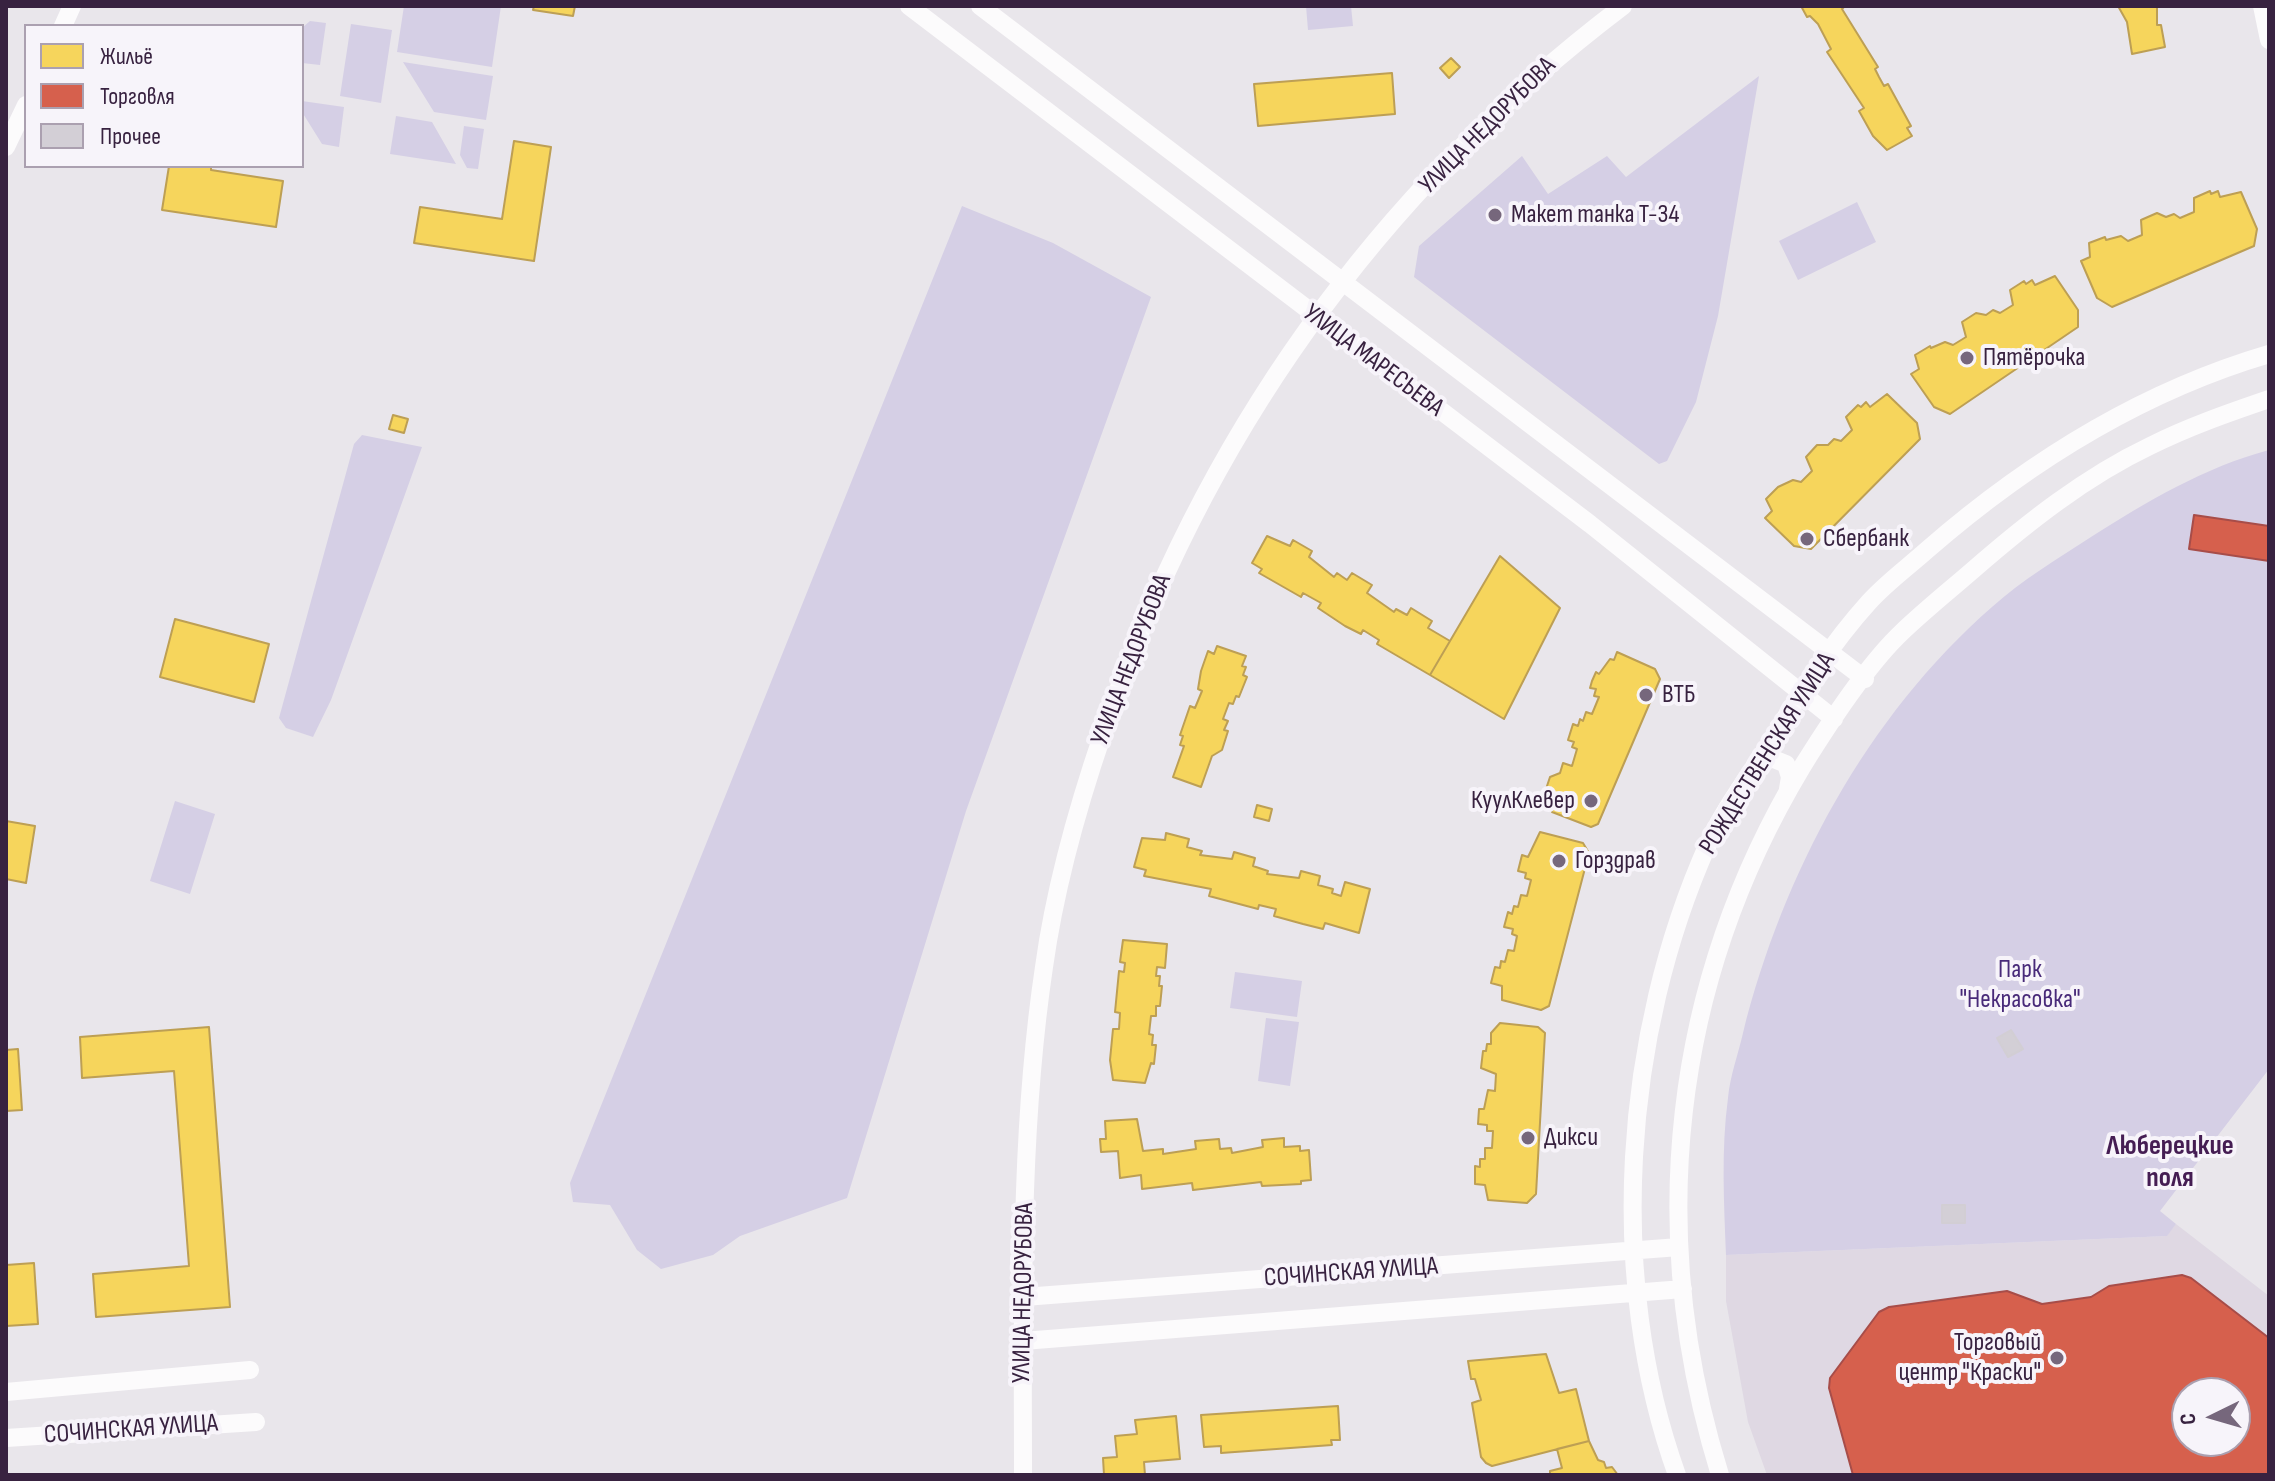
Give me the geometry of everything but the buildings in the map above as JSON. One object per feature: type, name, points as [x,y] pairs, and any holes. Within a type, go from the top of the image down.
[{"type":"street","name":"УЛИЦА МАРЕСЬЕВА","points":[[909,6],[1577,515],[1834,719]]},
{"type":"street","name":"УЛИЦА МАРЕСЬЕВА","points":[[980,6],[1865,679]]},
{"type":"street","name":"УЛИЦА НЕДОРУБОВА","points":[[1023,1475],[1023,1341],[1030,1101],[1044,966],[1077,809],[1129,653],[1167,565],[1254,405],[1316,319],[1375,243],[1473,134],[1566,49],[1623,6]]},
{"type":"street","points":[[2262,6],[2269,40]]},
{"type":"street","points":[[6,147],[24,109]]},
{"type":"street","name":"РОЖДЕСТВЕНСКАЯ УЛИЦА","points":[[1677,1475],[1642,1332],[1632,1252],[1632,1187],[1647,1031],[1669,943],[1709,841],[1801,691],[1869,602],[1978,505],[2081,435],[2161,392],[2269,354]]},
{"type":"street","points":[[1720,1475],[1701,1413],[1683,1289],[1677,1190],[1682,1115],[1701,1002],[1735,898],[1769,821],[1834,719],[1900,634],[1996,550],[2067,494],[2146,447],[2269,399]]},
{"type":"street","points":[[1754,768],[1771,758],[1786,764],[1790,777],[1787,792]]},
{"type":"street","name":"СОЧИНСКАЯ УЛИЦА","points":[[1024,1297],[1679,1247]]},
{"type":"street","name":"СОЧИНСКАЯ УЛИЦА","points":[[1023,1341],[1683,1289]]},
{"type":"street","name":"СОЧИНСКАЯ УЛИЦА","points":[[6,1392],[250,1370]]},
{"type":"street","name":"СОЧИНСКАЯ УЛИЦА","points":[[6,1438],[256,1422]]},
{"type":"shaded area","name":"Торговый центр \"Краски\"","points":[[2176,1224],[2269,1296],[2269,1475],[1767,1475],[1748,1422],[1726,1301],[1726,1255],[2166,1236]]},
{"type":"green space","points":[[404,6],[501,6],[492,67],[397,52]]},
{"type":"green space","points":[[1306,6],[1351,6],[1353,26],[1308,30]]},
{"type":"green space","points":[[310,21],[326,23],[320,65],[304,63],[304,26]]},
{"type":"green space","points":[[351,24],[392,30],[381,103],[340,96]]},
{"type":"green space","points":[[403,62],[493,76],[486,120],[434,112]]},
{"type":"green space","points":[[1759,76],[1718,316],[1696,402],[1667,461],[1659,464],[1414,277],[1419,246],[1522,156],[1548,194],[1607,156],[1626,177]]},
{"type":"green space","points":[[304,101],[344,107],[339,147],[322,144],[304,115]]},
{"type":"green space","points":[[396,116],[432,122],[456,164],[390,154]]},
{"type":"green space","points":[[464,126],[484,129],[478,169],[467,168],[460,155]]},
{"type":"green space","points":[[1857,202],[1876,242],[1798,280],[1779,241]]},
{"type":"green space","points":[[962,206],[1053,243],[1151,297],[966,811],[847,1198],[740,1236],[713,1255],[661,1269],[637,1250],[610,1205],[573,1202],[570,1183]]},
{"type":"green space","points":[[362,435],[422,447],[331,700],[313,737],[286,728],[279,718],[354,444]]},
{"type":"green space","name":"Парк \"Некрасовка\"","points":[[2269,450],[2269,1069],[2160,1211],[2176,1224],[2167,1236],[1726,1255],[1724,1137],[1730,1082],[1743,1033],[1781,914],[1806,857],[1869,748],[1906,697],[1947,650],[2015,588],[2155,499],[2222,466]]},
{"type":"green space","points":[[175,801],[215,814],[190,894],[150,881]]},
{"type":"green space","points":[[1235,972],[1302,981],[1297,1017],[1230,1008]]},
{"type":"green space","points":[[1266,1018],[1299,1022],[1290,1086],[1258,1081]]},
{"type":"place","name":"Макет танка Т-34","points":[[1495,215]]},
{"type":"place","name":"Пятёрочка","points":[[1967,358]]},
{"type":"place","name":"Сбербанк","points":[[1807,539]]},
{"type":"place","name":"ВТБ","points":[[1646,695]]},
{"type":"place","name":"КуулКлевер","points":[[1591,801]]},
{"type":"place","name":"Горздрав","points":[[1559,861]]},
{"type":"place","name":"Дикси","points":[[1528,1138]]},
{"type":"place","name":"Торговый центр \"Краски\"","points":[[2057,1358]]},
{"type":"district","name":"Люберецкие поля","points":[[2170,1163]]}]
